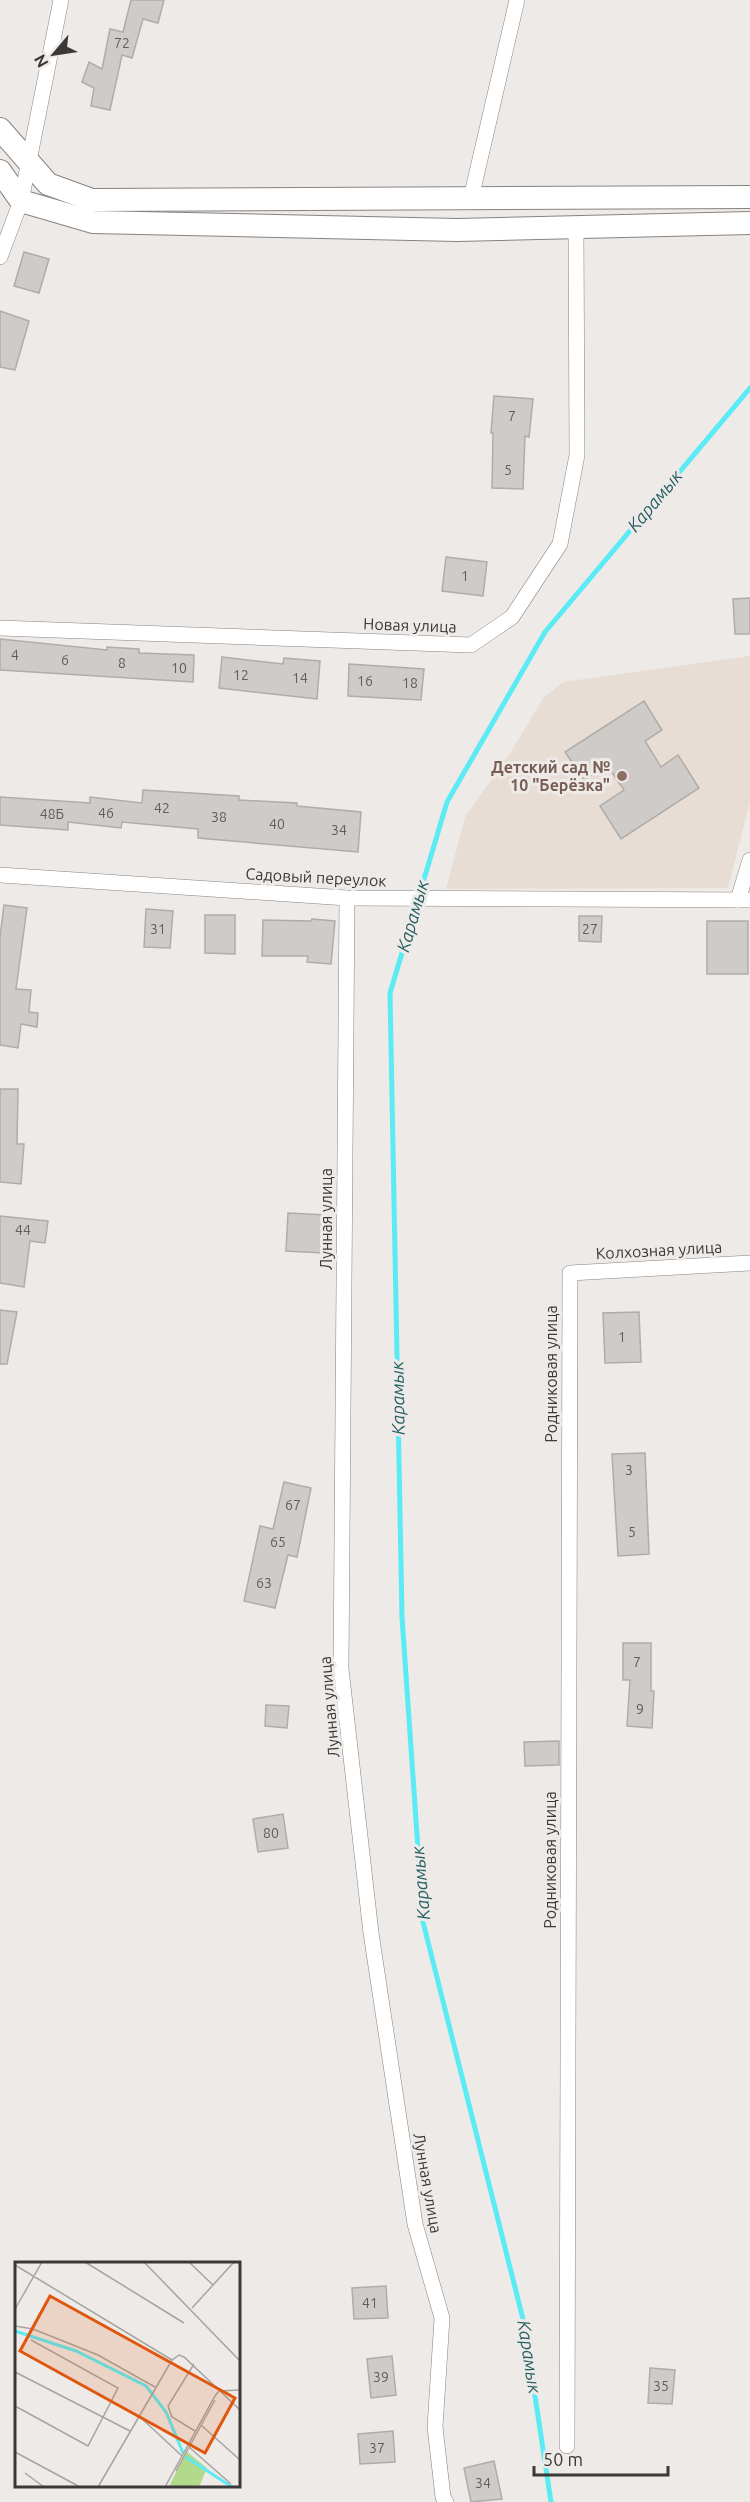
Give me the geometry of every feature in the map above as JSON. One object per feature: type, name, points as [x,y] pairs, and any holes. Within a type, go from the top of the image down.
[{"type":"street","points":[[0,257],[21,201],[61,0]]},
{"type":"street","points":[[471,198],[517,0]]},
{"type":"street","points":[[0,129],[48,184],[92,200],[750,197]]},
{"type":"street","points":[[0,171],[21,201],[93,222],[458,230],[750,223]]},
{"type":"street","name":"Новая улица","points":[[0,628],[471,645],[512,617],[560,544],[577,455],[576,227]]},
{"type":"street","name":"Садовый переулок","points":[[0,875],[347,898],[744,900],[750,860]]},
{"type":"street","name":"Лунная улица","points":[[347,898],[341,1669],[371,1933],[415,2224],[442,2318],[435,2427],[443,2497],[446,2502]]},
{"type":"street","name":"Колхозная улица","points":[[570,1273],[750,1263]]},
{"type":"street","name":"Родниковая улица","points":[[567,2446],[570,1273]]},
{"type":"shaded area","name":"Детский сад № 10 \"Берёзка\"","points":[[750,656],[750,801],[728,888],[446,889],[465,817],[512,750],[544,697],[563,682]]},
{"type":"building","points":[[131,0],[164,0],[158,23],[143,19],[132,58],[122,55],[110,110],[91,106],[94,88],[82,82],[89,62],[102,69],[110,29],[123,32]]},
{"type":"building","points":[[24,252],[49,259],[39,293],[14,286]]},
{"type":"building","points":[[0,311],[29,321],[15,370],[0,367]]},
{"type":"building","points":[[494,396],[533,399],[529,437],[525,436],[523,489],[492,488],[493,433],[491,433]]},
{"type":"building","points":[[446,557],[487,562],[483,596],[442,591]]},
{"type":"building","points":[[750,598],[750,634],[735,634],[733,599]]},
{"type":"building","points":[[0,639],[107,650],[107,647],[139,649],[139,653],[194,655],[193,682],[0,670]]},
{"type":"building","points":[[222,657],[283,664],[284,658],[320,661],[317,699],[219,688]]},
{"type":"building","points":[[349,664],[424,669],[421,700],[348,696]]},
{"type":"building","points":[[644,701],[662,730],[645,741],[661,767],[678,755],[699,788],[621,839],[600,806],[624,790],[607,765],[584,780],[565,752]]},
{"type":"building","points":[[143,790],[239,796],[239,800],[297,803],[297,806],[361,812],[358,852],[198,838],[198,829],[122,822],[121,828],[68,822],[68,830],[0,825],[0,797],[90,803],[90,797],[142,803]]},
{"type":"building","points":[[4,905],[27,908],[16,989],[31,990],[29,1012],[38,1013],[37,1027],[21,1024],[18,1048],[0,1045],[0,937]]},
{"type":"building","points":[[146,909],[173,911],[170,948],[144,947]]},
{"type":"building","points":[[205,915],[235,915],[235,954],[205,953]]},
{"type":"building","points":[[579,916],[602,916],[601,942],[579,941]]},
{"type":"building","points":[[312,919],[335,921],[331,964],[307,962],[308,956],[262,956],[263,920],[311,921]]},
{"type":"building","points":[[707,921],[748,921],[748,974],[707,974]]},
{"type":"building","points":[[0,1089],[18,1089],[17,1144],[24,1144],[21,1184],[0,1182]]},
{"type":"building","points":[[288,1213],[326,1215],[324,1253],[286,1251]]},
{"type":"building","points":[[0,1216],[48,1221],[45,1243],[30,1241],[24,1287],[0,1283]]},
{"type":"building","points":[[0,1310],[17,1312],[7,1364],[0,1364]]},
{"type":"building","points":[[639,1312],[641,1362],[605,1363],[603,1313]]},
{"type":"building","points":[[645,1453],[649,1554],[618,1556],[612,1454]]},
{"type":"building","points":[[284,1482],[311,1488],[297,1557],[288,1555],[275,1608],[244,1601],[260,1526],[273,1529]]},
{"type":"building","points":[[623,1643],[651,1643],[651,1691],[654,1691],[652,1728],[627,1726],[630,1680],[623,1680]]},
{"type":"building","points":[[266,1705],[289,1706],[287,1728],[265,1726]]},
{"type":"building","points":[[559,1741],[559,1765],[525,1766],[524,1742]]},
{"type":"building","points":[[283,1814],[288,1848],[258,1852],[253,1819]]},
{"type":"building","points":[[386,2286],[388,2318],[354,2319],[352,2288]]},
{"type":"building","points":[[392,2356],[396,2395],[371,2398],[367,2359]]},
{"type":"building","points":[[650,2368],[675,2370],[672,2404],[648,2403]]},
{"type":"building","points":[[393,2431],[395,2462],[360,2464],[358,2434]]},
{"type":"building","points":[[494,2461],[502,2499],[471,2502],[464,2468]]},
{"type":"waterway","name":"Карамык","points":[[551,2502],[524,2323],[423,1922],[402,1617],[390,993],[447,802],[545,632],[750,388]]},
{"type":"place","name":"Детский сад № 10 \"Берёзка\"","points":[[622,776]]}]
